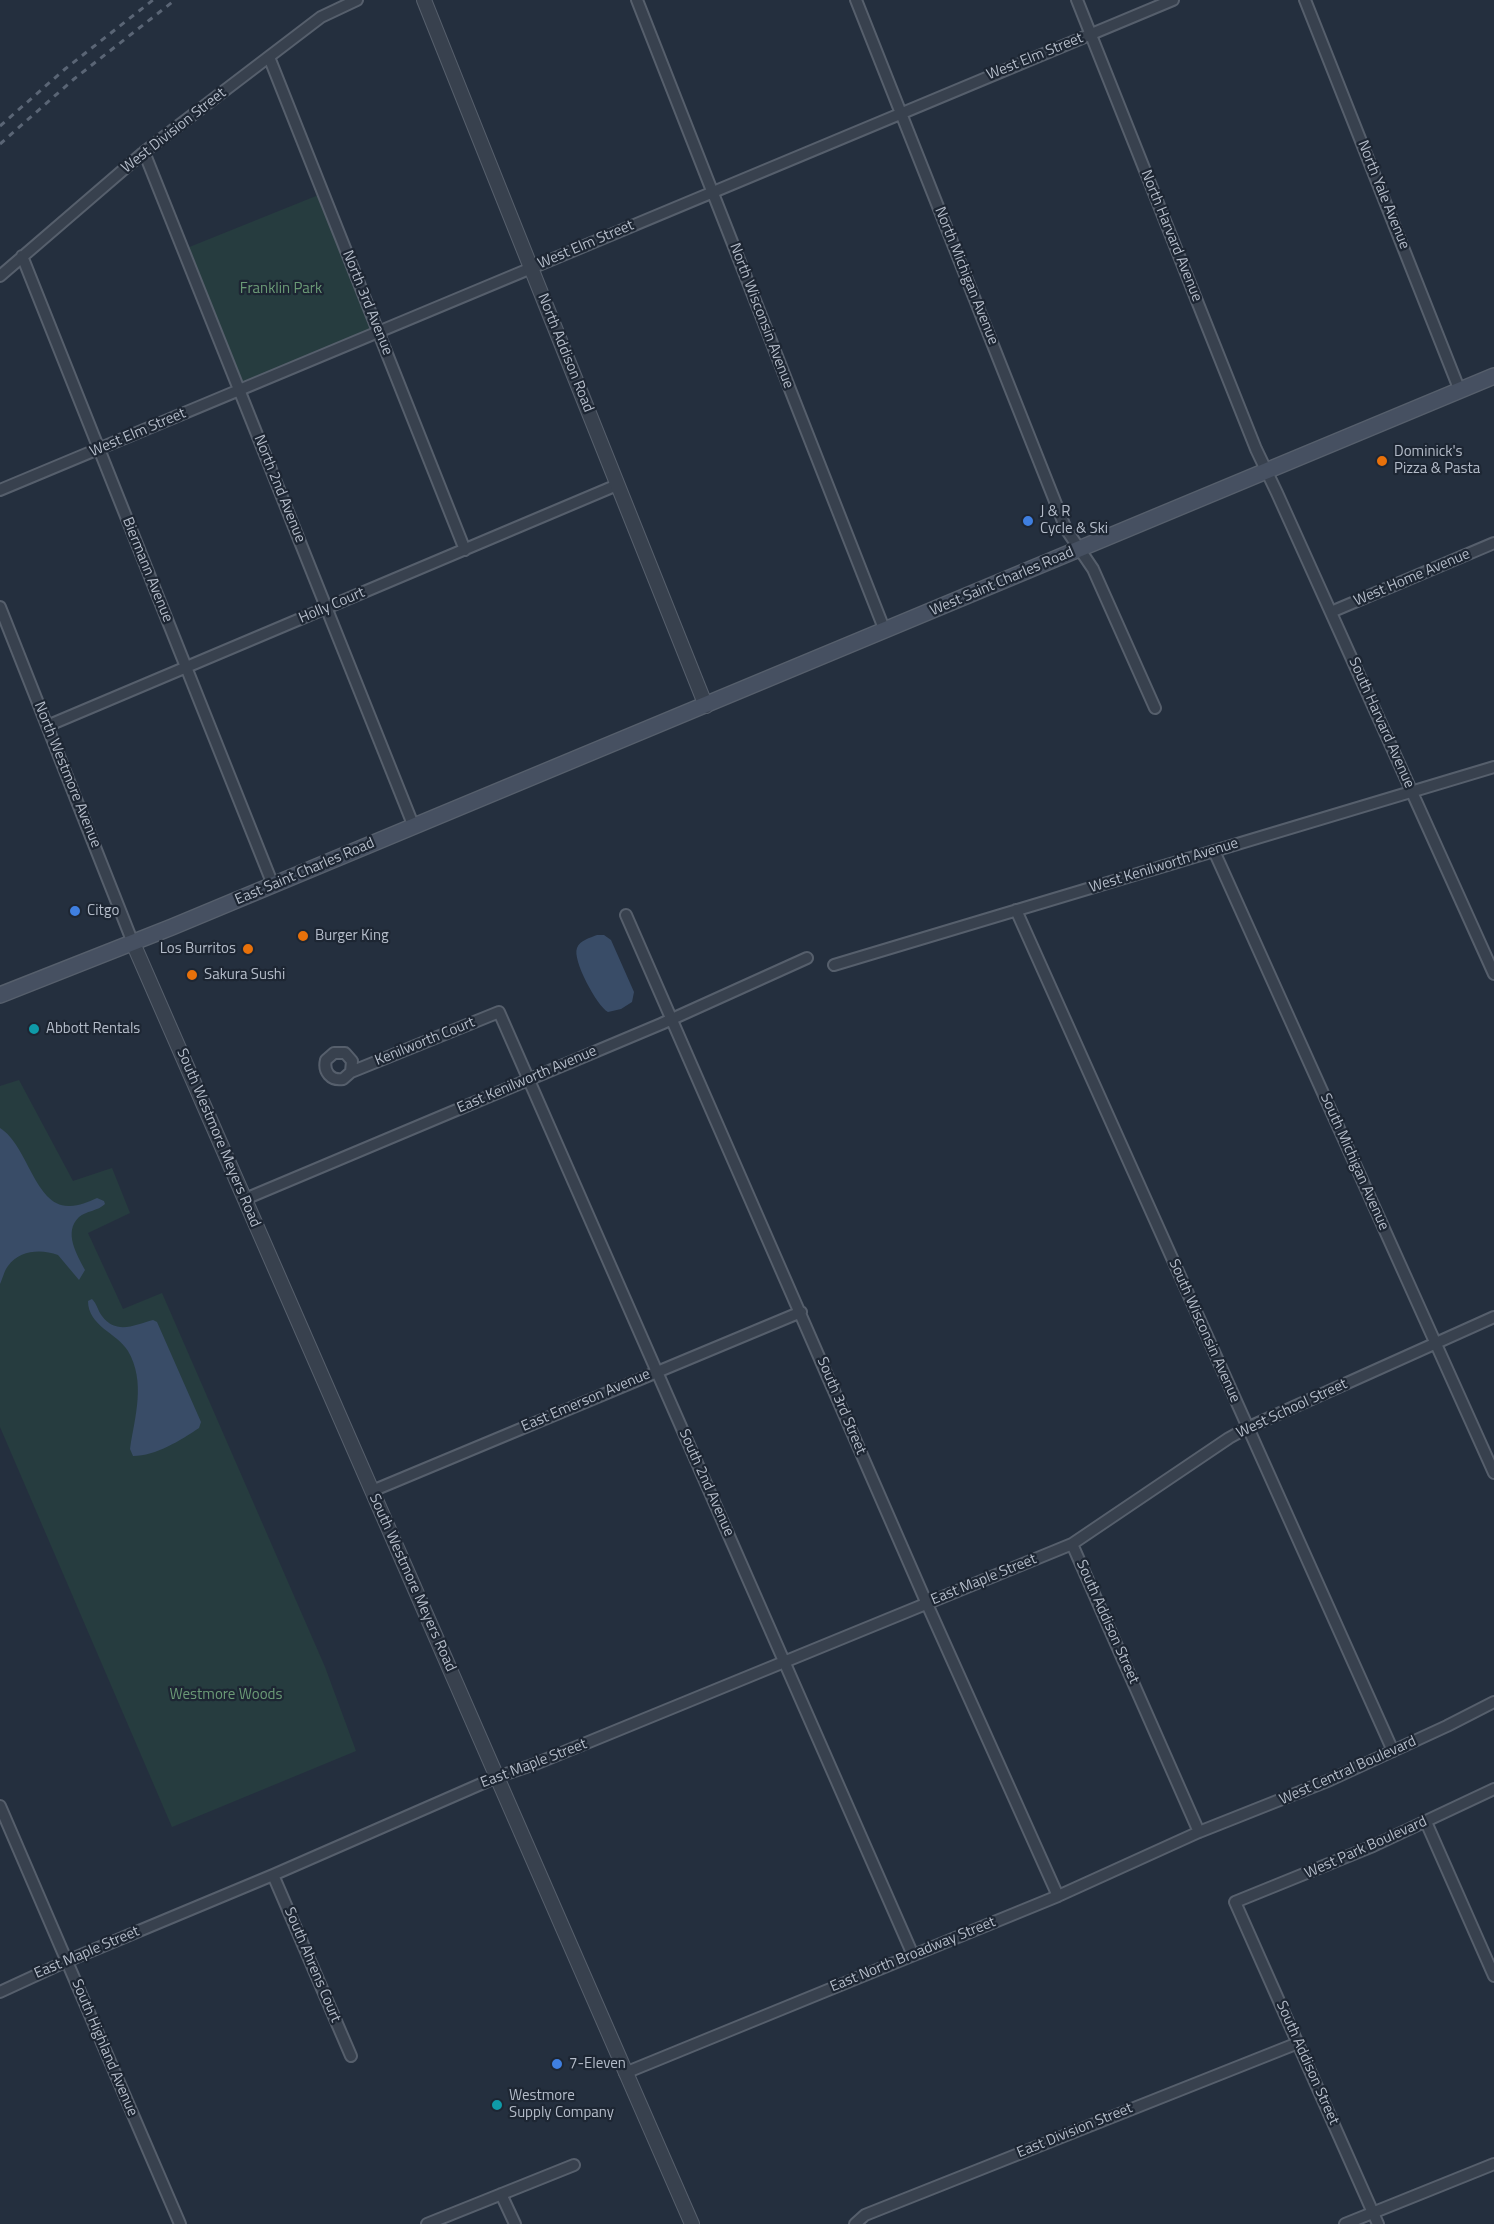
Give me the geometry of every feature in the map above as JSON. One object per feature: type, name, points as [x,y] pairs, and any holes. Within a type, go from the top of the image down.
[{"type":"main road","name":"West Saint Charles Road","points":[[609,745],[1494,376]]},
{"type":"main road","name":"East Saint Charles Road","points":[[0,995],[133,943],[609,745]]},
{"type":"street","name":"West Division Street","points":[[0,276],[144,152],[321,17],[357,0]]},
{"type":"street","name":"North Addison Road","points":[[424,0],[705,706]]},
{"type":"street","name":"North Wisconsin Avenue","points":[[637,0],[885,631]]},
{"type":"street","name":"North Michigan Avenue","points":[[856,0],[1066,529],[1079,550]]},
{"type":"street","name":"North Harvard Avenue","points":[[1077,0],[1256,449],[1267,471]]},
{"type":"street","name":"West Elm Street","points":[[0,490],[1173,0]]},
{"type":"street","name":"North Yale Avenue","points":[[1305,0],[1460,390]]},
{"type":"street","name":"North 3rd Avenue","points":[[269,57],[465,550]]},
{"type":"street","name":"North 2nd Avenue","points":[[144,152],[414,826]]},
{"type":"street","name":"Biermann Avenue","points":[[22,256],[273,885]]},
{"type":"street","name":"South Harvard Avenue","points":[[1267,471],[1494,974]]},
{"type":"street","name":"Holly Court","points":[[47,726],[618,485]]},
{"type":"street","name":"West Home Avenue","points":[[1331,612],[1494,543]]},
{"type":"street","points":[[1079,550],[1093,569],[1155,708]]},
{"type":"street","name":"North Westmore Avenue","points":[[0,607],[133,943]]},
{"type":"street","name":"West Kenilworth Avenue","points":[[834,965],[1494,767]]},
{"type":"street","name":"South Michigan Avenue","points":[[1214,851],[1494,1473]]},
{"type":"street","name":"South Wisconsin Avenue","points":[[1016,910],[1393,1751]]},
{"type":"street","name":"South 3rd Street","points":[[626,915],[927,1604],[1058,1896]]},
{"type":"street","name":"South Westmore Meyers Road","points":[[133,943],[692,2224]]},
{"type":"street","name":"East Kenilworth Avenue","points":[[245,1199],[672,1019],[807,958]]},
{"type":"street","name":"Kenilworth Court","points":[[351,1072],[499,1012]]},
{"type":"street","name":"South 2nd Avenue","points":[[499,1012],[913,1955]]},
{"type":"street","name":"East Emerson Avenue","points":[[372,1491],[801,1312]]},
{"type":"street","name":"West School Street","points":[[1072,1544],[1247,1428],[1494,1317]]},
{"type":"street","name":"East Maple Street","points":[[0,1992],[67,1961],[273,1875],[497,1777],[535,1764],[785,1663],[1072,1544]]},
{"type":"street","name":"South Addison Street","points":[[1072,1544],[1199,1832]]},
{"type":"street","name":"West Central Boulevard","points":[[1199,1832],[1330,1780],[1494,1702]]},
{"type":"street","name":"West Park Boulevard","points":[[1235,1902],[1305,1875],[1426,1822],[1494,1789]]},
{"type":"street","name":"South Highland Avenue","points":[[0,1806],[180,2224]]},
{"type":"street","points":[[1426,1822],[1494,1976]]},
{"type":"street","name":"East North Broadway Street","points":[[625,2073],[1058,1896],[1199,1832]]},
{"type":"street","name":"South Ahrens Court","points":[[273,1875],[351,2056]]},
{"type":"street","name":"South Addison Street","points":[[1235,1902],[1378,2224]]},
{"type":"street","name":"East Division Street","points":[[855,2224],[865,2215],[1298,2043]]},
{"type":"street","points":[[427,2224],[574,2164]]},
{"type":"street","points":[[1345,2224],[1494,2164]]},
{"type":"street","points":[[501,2194],[515,2224]]},
{"type":"green space","name":"Franklin Park","points":[[321,194],[375,330],[242,386],[187,248]]},
{"type":"green space","name":"Westmore Woods","points":[[19,1080],[73,1181],[112,1168],[130,1213],[88,1233],[123,1309],[162,1293],[325,1667],[356,1751],[172,1827],[0,1427],[0,1086]]},
{"type":"water","points":[[597,935],[604,935],[611,940],[634,992],[632,1002],[621,1009],[608,1012],[603,1008],[586,982],[578,962],[576,954],[578,945]]},
{"type":"water","points":[[0,1128],[10,1136],[48,1197],[58,1204],[70,1206],[80,1205],[97,1198],[104,1201],[105,1204],[85,1213],[74,1223],[73,1244],[85,1270],[79,1280],[58,1255],[31,1252],[13,1261],[0,1284]]},
{"type":"water","points":[[92,1299],[102,1316],[113,1325],[126,1327],[153,1320],[157,1322],[201,1422],[199,1428],[159,1450],[133,1456],[130,1449],[138,1399],[137,1375],[128,1351],[93,1317],[88,1301]]},
{"type":"railway","points":[[0,126],[65,69],[153,0]]},
{"type":"railway","points":[[0,144],[74,79],[175,0]]},
{"type":"place","name":"Dominick's Pizza & Pasta","points":[[1382,461]]},
{"type":"place","name":"J & R Cycle & Ski","points":[[1028,521]]},
{"type":"place","name":"Citgo","points":[[75,911]]},
{"type":"place","name":"Burger King","points":[[303,936]]},
{"type":"place","name":"Los Burritos","points":[[248,949]]},
{"type":"place","name":"Sakura Sushi","points":[[192,975]]},
{"type":"place","name":"Abbott Rentals","points":[[34,1029]]},
{"type":"place","name":"7-Eleven","points":[[557,2064]]},
{"type":"place","name":"Westmore Supply Company","points":[[497,2105]]}]
